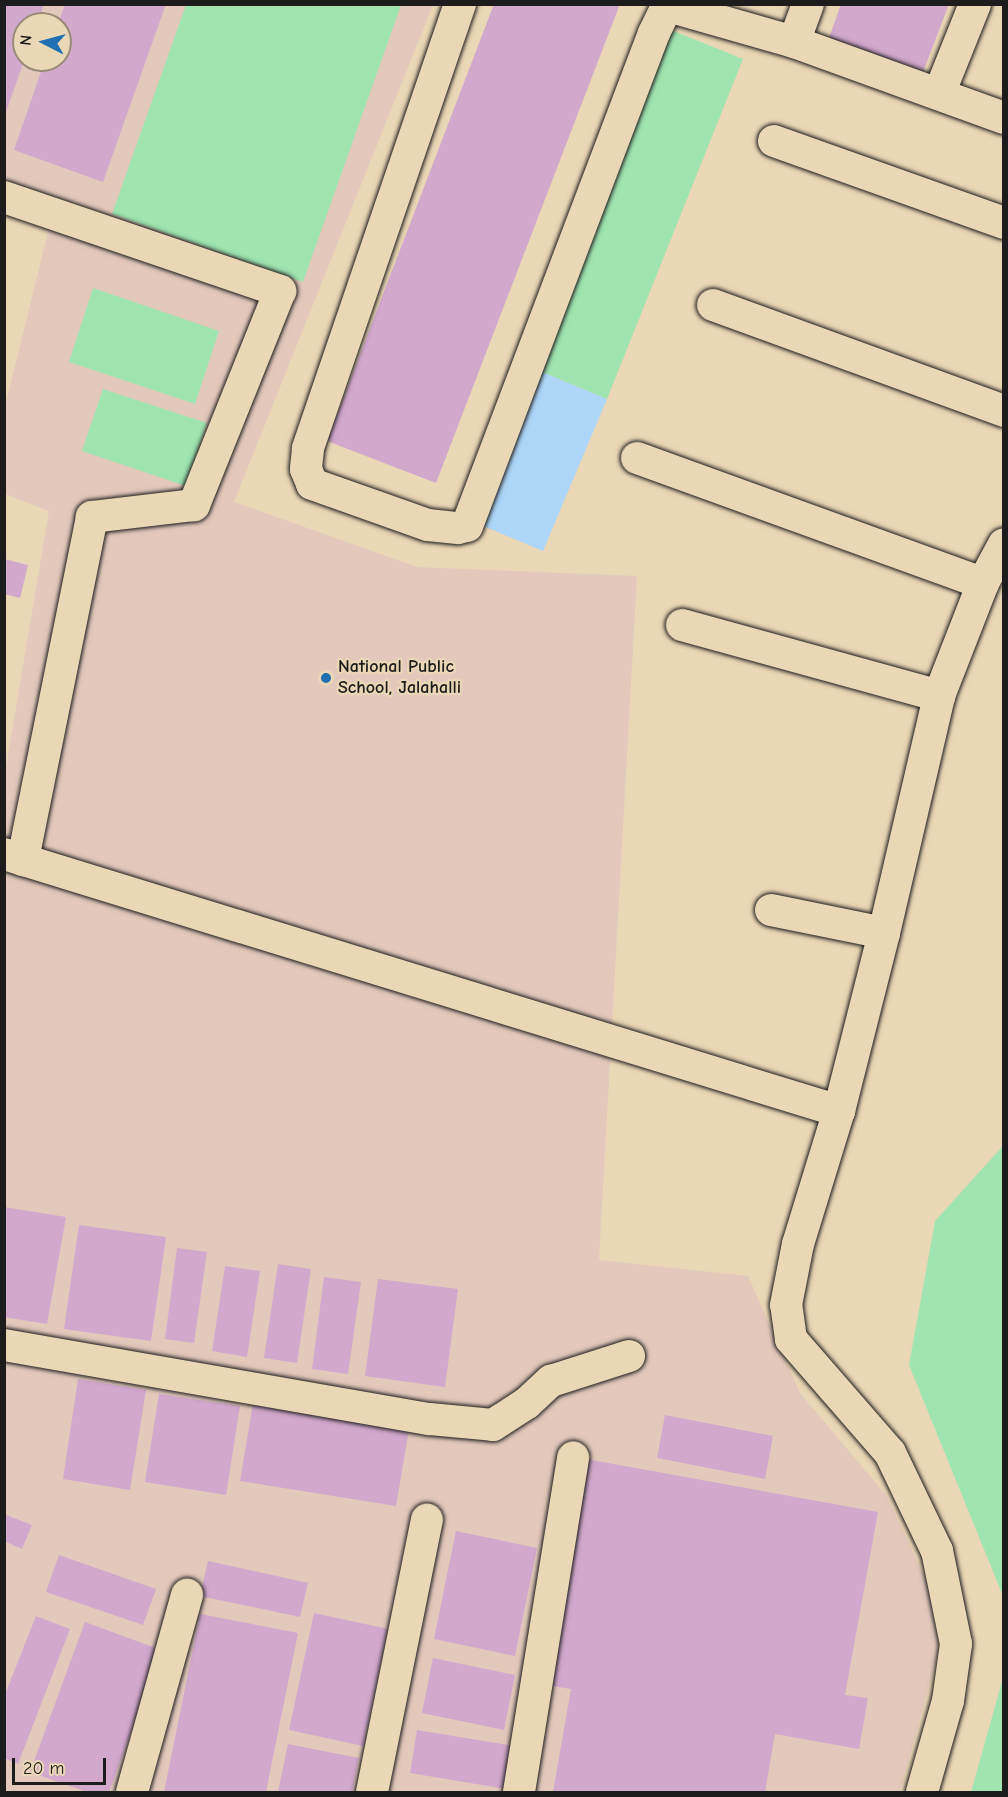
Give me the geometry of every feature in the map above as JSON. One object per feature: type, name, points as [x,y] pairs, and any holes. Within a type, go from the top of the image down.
[{"type":"street","points":[[460,4],[308,449],[306,469],[312,484],[428,525],[458,528],[467,526],[650,44],[668,5],[794,42],[1004,117]]},
{"type":"street","points":[[794,42],[808,4]]},
{"type":"street","points":[[939,94],[975,4]]},
{"type":"street","points":[[774,141],[1004,223]]},
{"type":"street","points":[[4,197],[280,291],[194,505],[92,518],[14,857],[839,1111]]},
{"type":"street","points":[[713,304],[1004,411]]},
{"type":"street","points":[[637,458],[996,568],[939,696],[884,933],[839,1111],[798,1244],[786,1305],[791,1339],[890,1454],[937,1551],[956,1644],[948,1701],[922,1792]]},
{"type":"street","points":[[682,625],[939,696]]},
{"type":"street","points":[[771,910],[884,933]]},
{"type":"street","points":[[4,1345],[429,1419],[493,1425],[527,1403],[551,1381],[629,1356]]},
{"type":"street","points":[[519,1792],[573,1457]]},
{"type":"street","points":[[372,1792],[427,1520]]},
{"type":"street","points":[[132,1792],[187,1595]]},
{"type":"shaded area","points":[[5,5],[433,5],[234,502],[417,567],[637,576],[599,1260],[748,1276],[800,1393],[886,1495],[928,1584],[939,1650],[900,1792],[5,1792],[4,779],[49,511],[5,494],[4,410],[52,216],[5,201]]},
{"type":"green space","points":[[186,5],[401,5],[303,282],[112,214]]},
{"type":"green space","points":[[671,30],[743,59],[607,399],[537,370]]},
{"type":"green space","points":[[93,288],[219,331],[195,404],[69,362]]},
{"type":"green space","points":[[103,389],[207,423],[186,486],[82,451]]},
{"type":"green space","points":[[1003,1146],[1003,1596],[909,1365],[935,1221]]},
{"type":"green space","points":[[1003,1678],[1003,1792],[971,1792]]},
{"type":"water","points":[[537,370],[607,399],[543,551],[476,523]]},
{"type":"building","points":[[4,4],[44,4],[41,12],[12,12],[12,72],[20,72],[5,115]]},
{"type":"building","points":[[65,4],[166,4],[103,182],[14,150],[41,72],[72,72],[72,12],[62,12]]},
{"type":"building","points":[[494,4],[620,4],[436,483],[327,441]]},
{"type":"building","points":[[841,4],[949,4],[922,75],[829,38]]},
{"type":"building","points":[[4,559],[28,565],[20,598],[4,594]]},
{"type":"building","points":[[4,1207],[66,1217],[47,1324],[4,1317]]},
{"type":"building","points":[[79,1225],[166,1237],[151,1341],[64,1329]]},
{"type":"building","points":[[177,1248],[207,1252],[194,1343],[165,1339]]},
{"type":"building","points":[[278,1264],[311,1269],[297,1363],[264,1358]]},
{"type":"building","points":[[225,1266],[260,1271],[247,1357],[212,1351]]},
{"type":"building","points":[[324,1277],[361,1282],[348,1374],[312,1369]]},
{"type":"building","points":[[378,1279],[458,1289],[445,1387],[365,1376]]},
{"type":"building","points":[[78,1379],[146,1390],[130,1490],[63,1479]]},
{"type":"building","points":[[159,1394],[240,1406],[226,1495],[145,1482]]},
{"type":"building","points":[[253,1403],[409,1429],[396,1506],[240,1481]]},
{"type":"building","points":[[665,1415],[773,1436],[765,1479],[657,1458]]},
{"type":"building","points":[[586,1459],[878,1512],[845,1695],[868,1698],[859,1749],[775,1734],[765,1792],[553,1792],[571,1689],[546,1685]]},
{"type":"building","points":[[4,1514],[32,1525],[22,1549],[4,1541]]},
{"type":"building","points":[[456,1531],[537,1548],[515,1656],[434,1639]]},
{"type":"building","points":[[59,1555],[156,1589],[143,1625],[46,1592]]},
{"type":"building","points":[[208,1561],[308,1583],[300,1617],[200,1596]]},
{"type":"building","points":[[314,1613],[388,1629],[363,1746],[289,1730]]},
{"type":"building","points":[[200,1614],[298,1633],[266,1792],[164,1792]]},
{"type":"building","points":[[36,1616],[70,1629],[18,1764],[4,1758],[4,1697]]},
{"type":"building","points":[[85,1622],[161,1650],[109,1792],[87,1792],[30,1772]]},
{"type":"building","points":[[433,1658],[515,1675],[504,1730],[422,1713]]},
{"type":"building","points":[[417,1730],[514,1746],[506,1789],[410,1773]]},
{"type":"building","points":[[288,1744],[359,1758],[352,1792],[278,1792]]},
{"type":"place","name":"National Public School, Jalahalli","points":[[326,678]]}]
